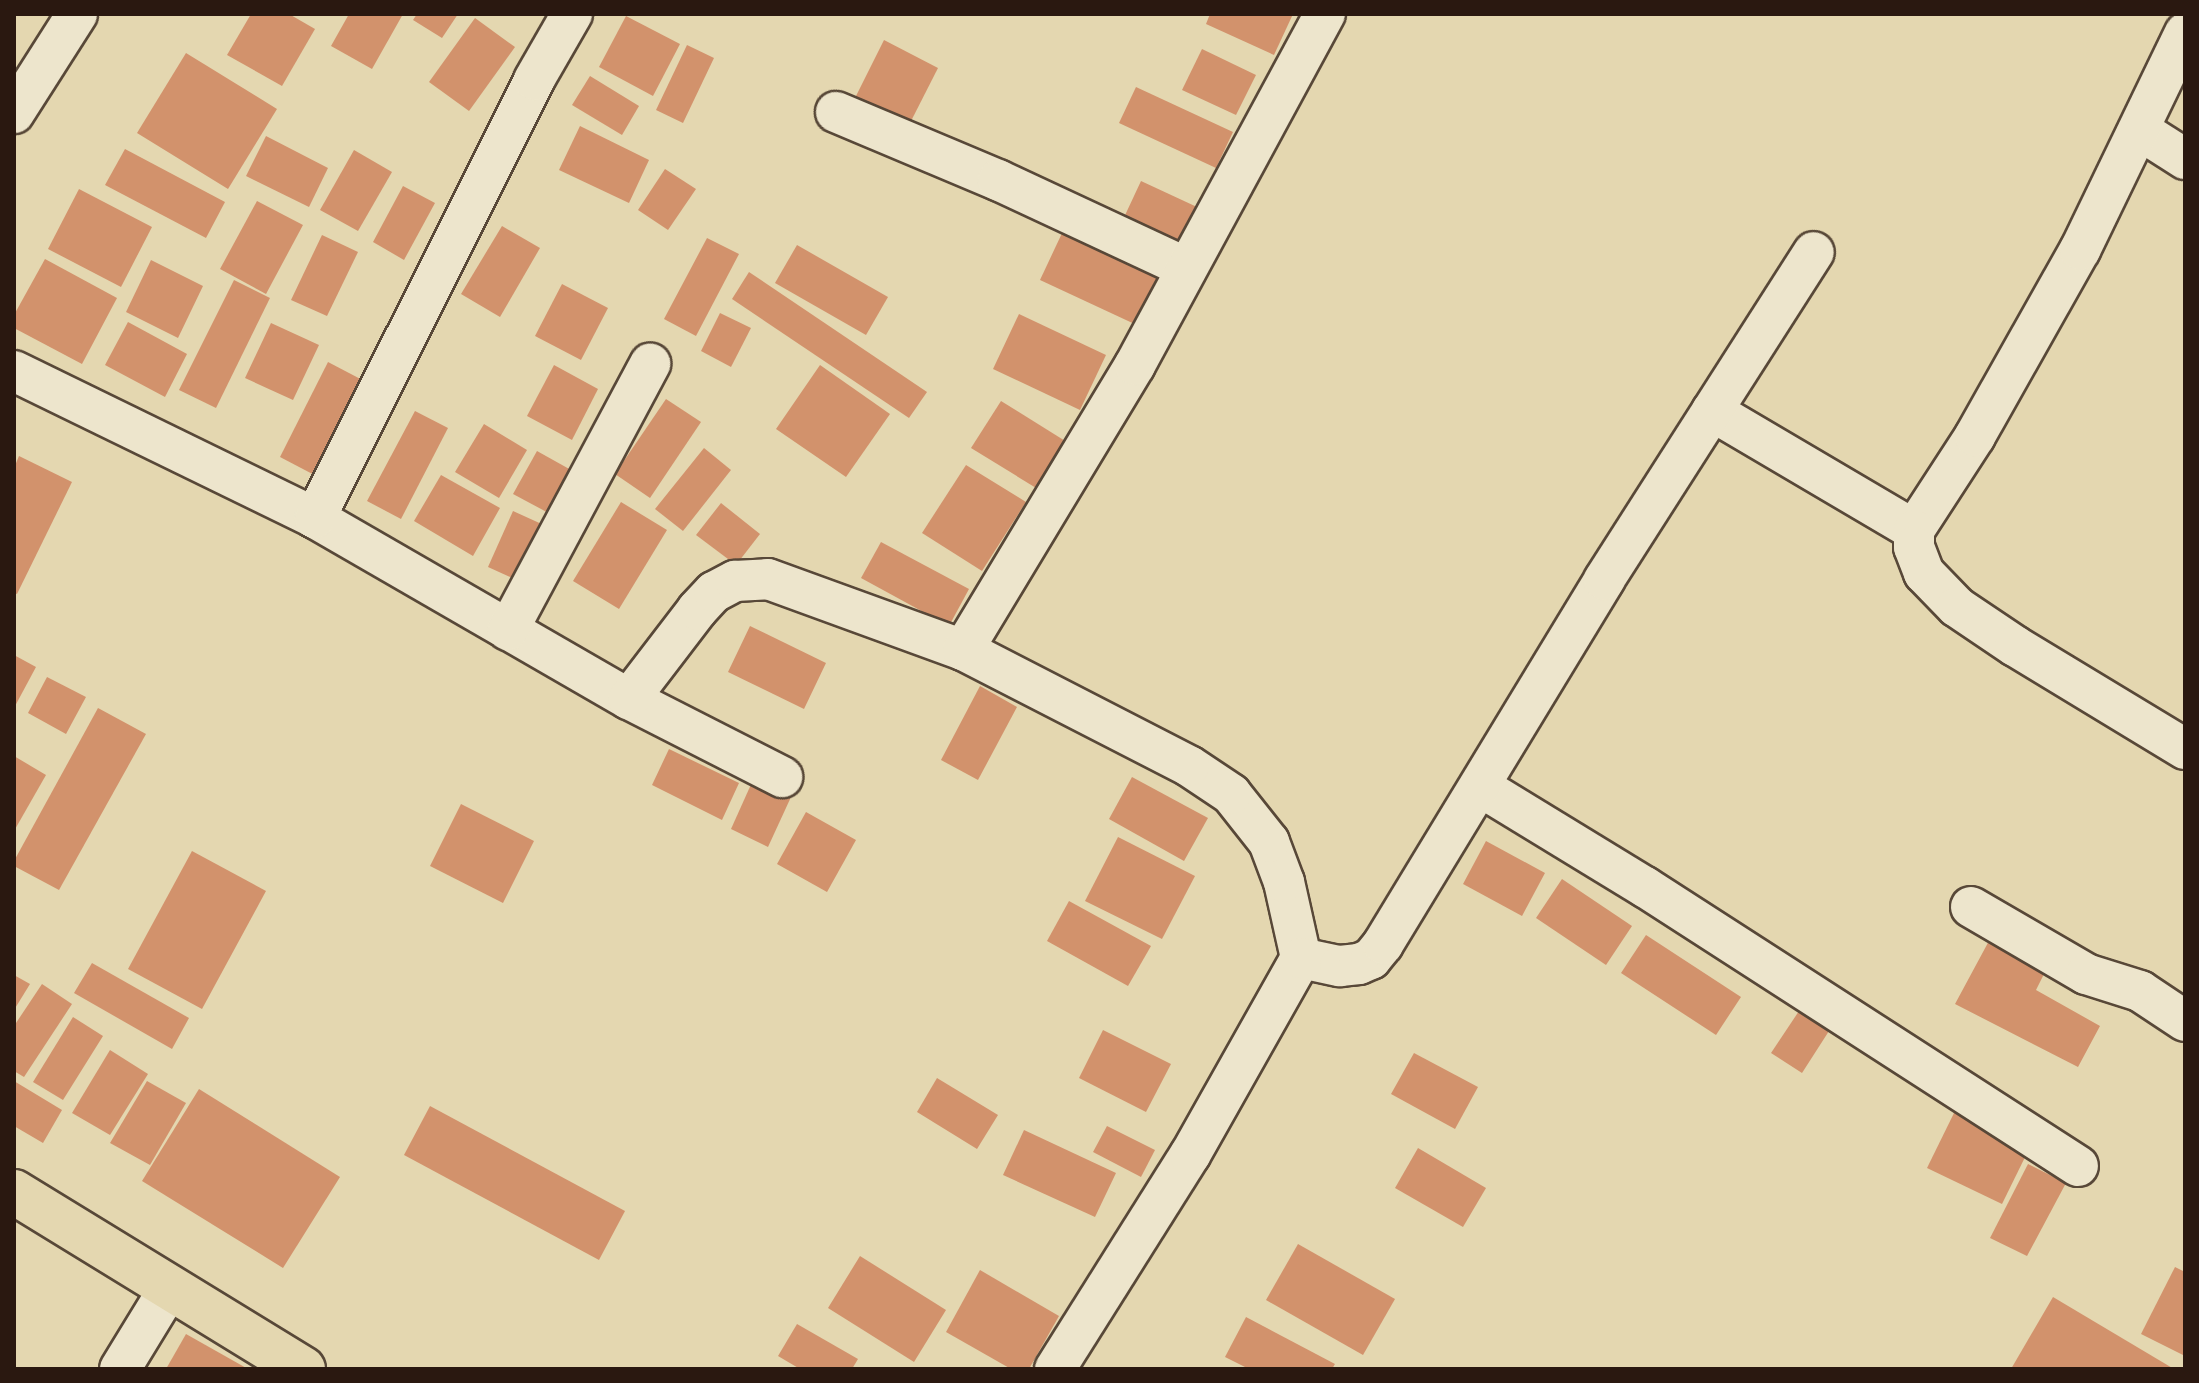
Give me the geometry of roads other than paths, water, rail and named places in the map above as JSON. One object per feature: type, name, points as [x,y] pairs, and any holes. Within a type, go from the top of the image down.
[{"type":"highway","points":[[14,1192],[293,1366]]},
{"type":"street","points":[[14,113],[77,14]]},
{"type":"street","points":[[315,518],[526,94],[572,14]]},
{"type":"street","points":[[963,650],[1127,378],[1325,14]]},
{"type":"street","points":[[2185,33],[2141,131],[2080,250],[1975,436],[1914,530],[1914,547],[1924,573],[1957,607],[2015,646],[2185,749]]},
{"type":"street","points":[[836,112],[998,180],[1187,268]]},
{"type":"street","points":[[2141,131],[2185,159]]},
{"type":"street","points":[[1301,958],[1340,966],[1371,959],[1481,787],[1604,580],[1814,252]]},
{"type":"street","points":[[508,630],[650,364]]},
{"type":"street","points":[[14,371],[315,518],[629,699],[782,777]]},
{"type":"street","points":[[1712,411],[1914,530]]},
{"type":"street","points":[[629,699],[714,592],[735,581],[768,579],[963,650],[1151,746],[1231,794],[1269,842],[1284,882],[1301,958],[1190,1155],[1055,1369]]},
{"type":"street","points":[[1481,787],[1645,887],[2078,1166]]},
{"type":"street","points":[[1971,907],[2086,974],[2140,991],[2185,1021]]},
{"type":"street","points":[[120,1369],[170,1287]]}]
